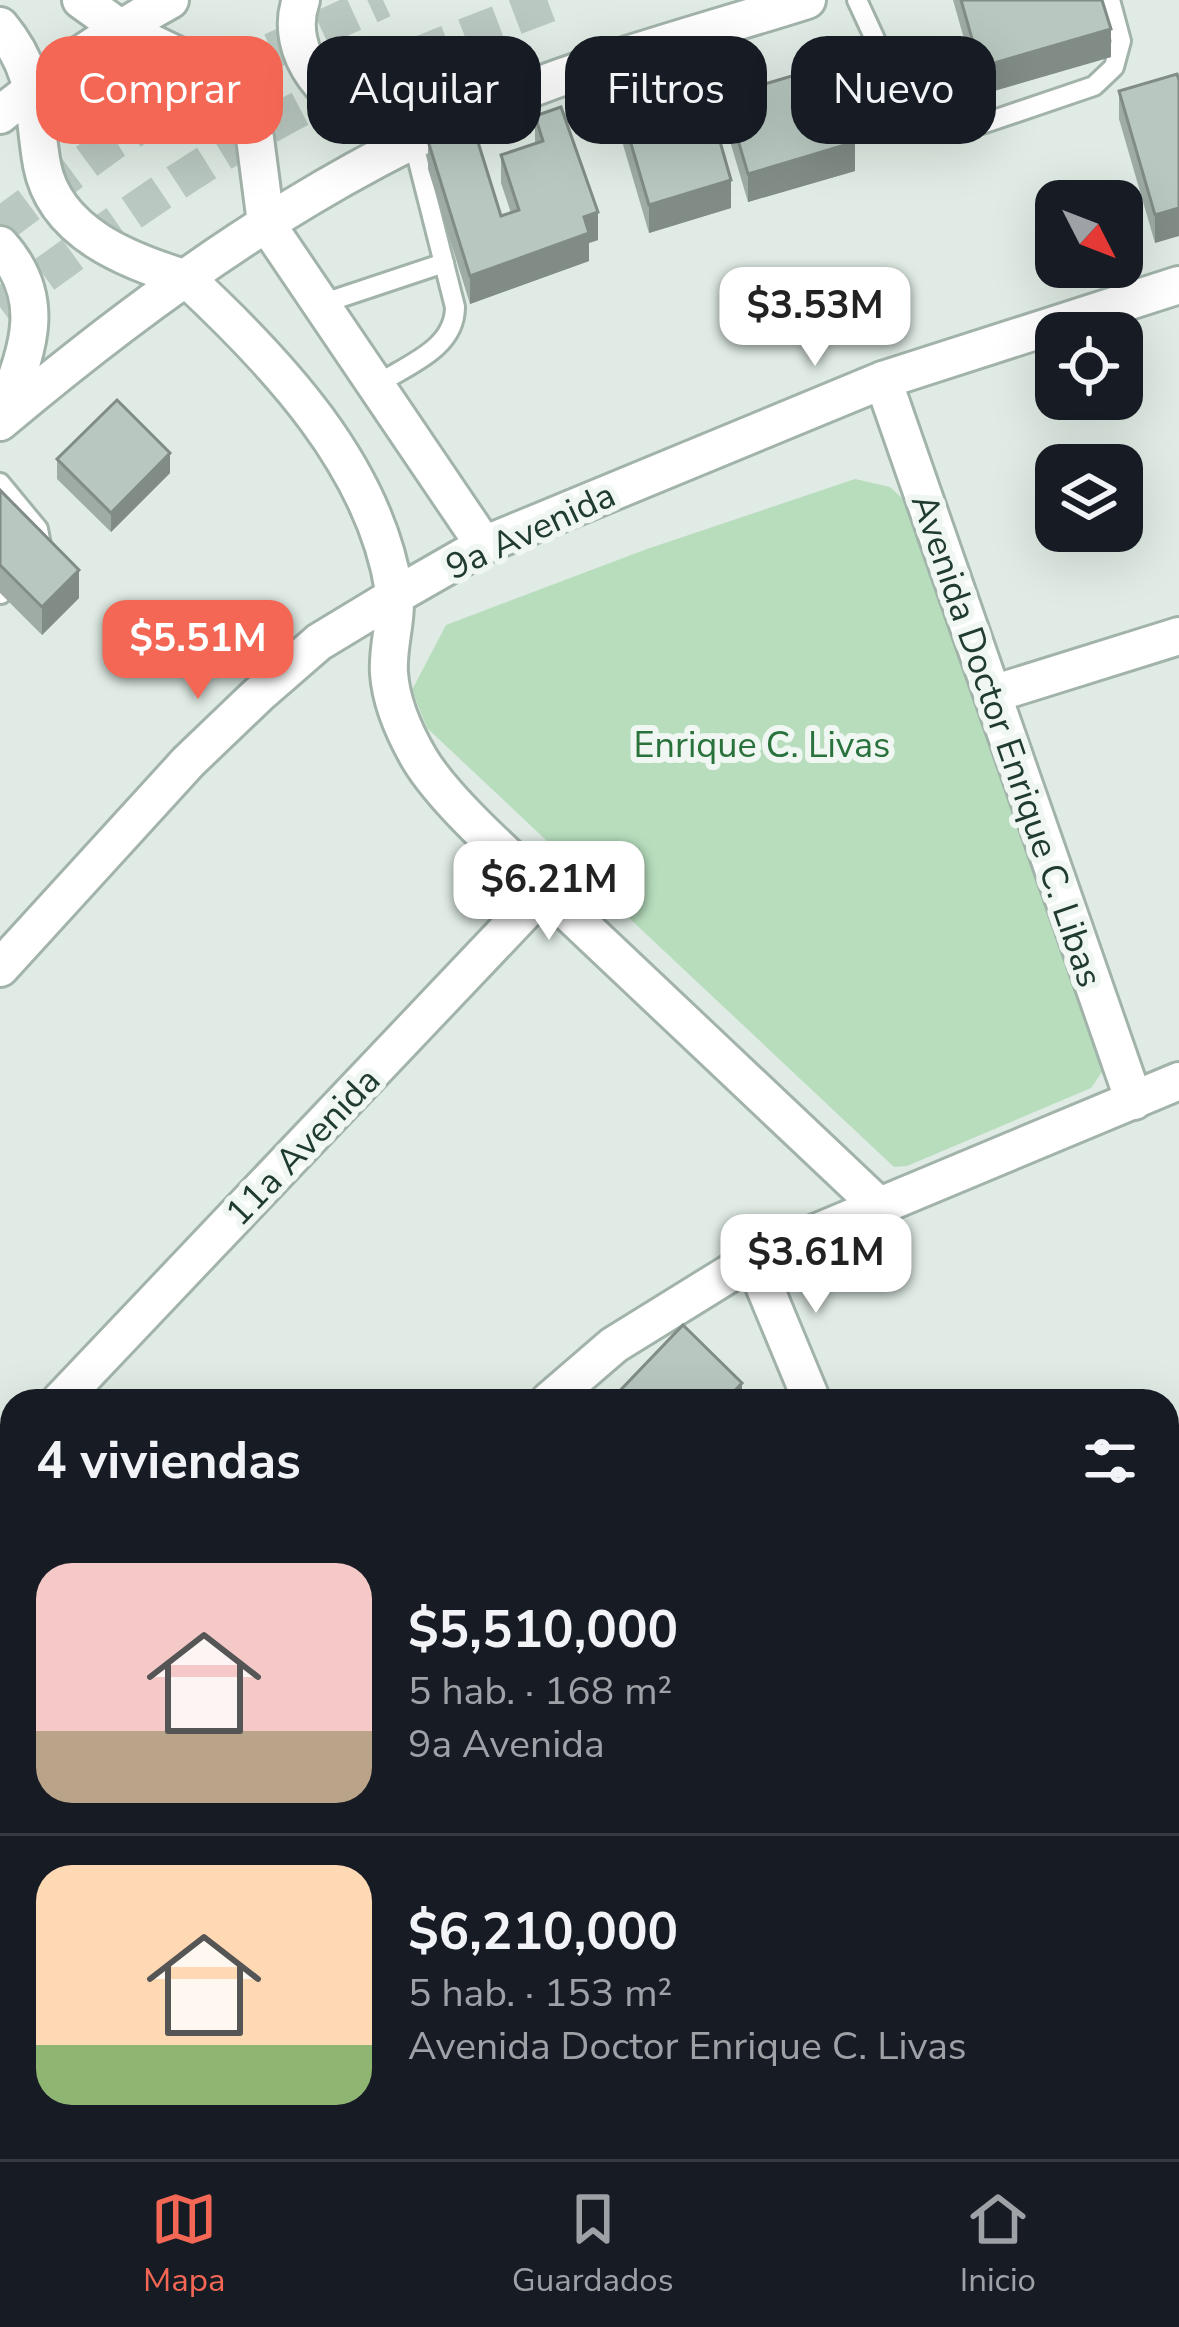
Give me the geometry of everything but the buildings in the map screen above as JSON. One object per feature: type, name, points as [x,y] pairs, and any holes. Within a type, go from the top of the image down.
[{"type":"street","points":[[81,0],[120,28],[193,63],[231,96],[255,138],[266,223],[484,545]]},
{"type":"street","points":[[0,115],[34,86],[170,0]]},
{"type":"street","points":[[301,0],[295,17],[307,62]]},
{"type":"street","points":[[541,87],[807,0]]},
{"type":"street","points":[[0,26],[34,86],[43,169],[58,206],[88,236],[146,267],[187,279],[250,338],[340,455],[381,536],[395,596],[389,673],[399,720],[421,762],[545,890],[880,1208]]},
{"type":"street","points":[[0,421],[104,337],[266,223],[407,144]]},
{"type":"street","points":[[0,245],[22,272],[31,308],[28,346],[0,421]]},
{"type":"street","name":"9a Avenida","points":[[0,968],[188,762],[258,695],[319,641],[395,596],[484,545],[883,380],[1179,285]]},
{"type":"street","name":"Avenida Doctor Enrique C. Libas","points":[[883,380],[1134,1101]]},
{"type":"street","points":[[993,694],[1179,636]]},
{"type":"street","name":"11a Avenida","points":[[71,1389],[545,890]]},
{"type":"street","points":[[563,1389],[614,1345],[753,1259],[1179,1081]]},
{"type":"street","points":[[753,1259],[807,1389]]},
{"type":"lane","points":[[857,0],[904,102],[929,116],[982,124],[1094,86],[1114,67],[1121,41],[1110,0]]},
{"type":"lane","points":[[376,385],[445,341],[455,325],[414,144]]},
{"type":"lane","points":[[320,304],[444,263]]},
{"type":"lane","points":[[0,483],[38,529],[41,544],[36,555]]},
{"type":"green space","name":"Enrique C. Livas","points":[[855,479],[890,487],[917,512],[1104,1069],[1091,1088],[907,1166],[894,1167],[427,728],[412,690],[446,625],[647,549]]},
{"type":"tunnel","points":[[0,226],[113,142],[250,61],[383,0]]},
{"type":"tunnel","points":[[0,307],[168,188],[274,123],[378,71],[560,0]]}]
